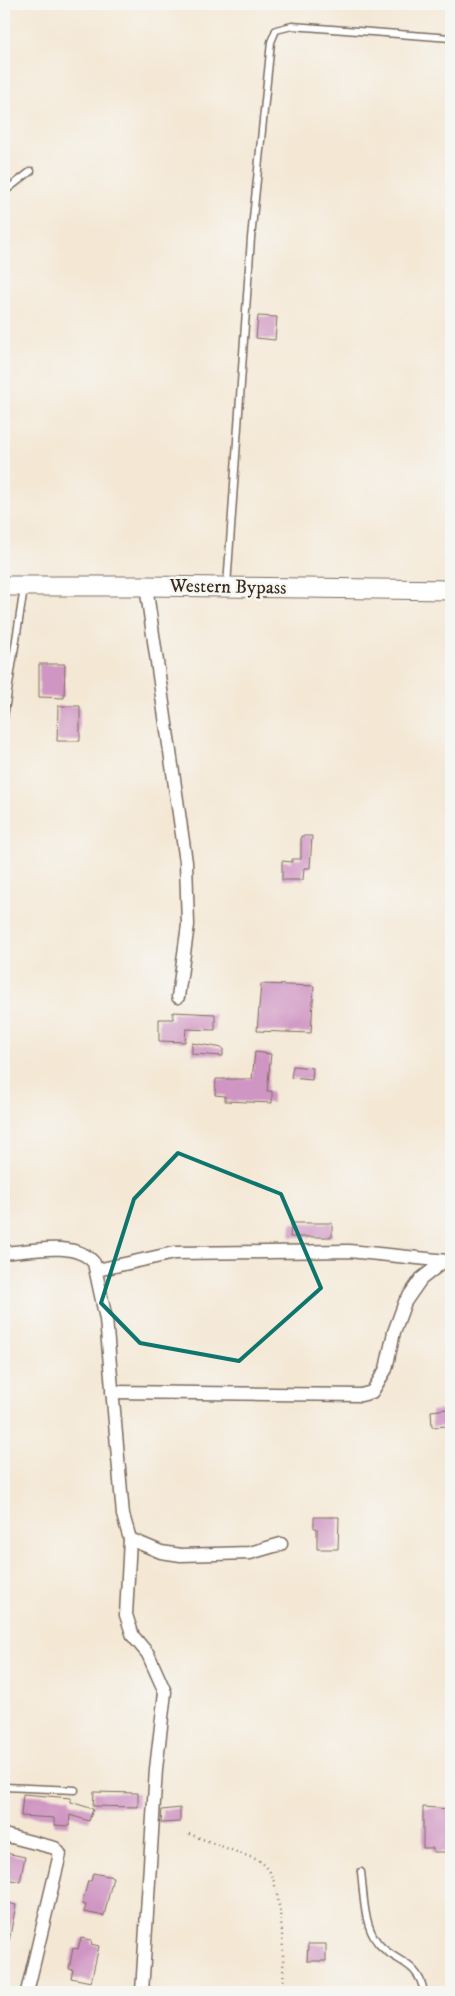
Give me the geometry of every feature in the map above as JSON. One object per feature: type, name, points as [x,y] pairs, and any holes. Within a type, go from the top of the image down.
[{"type":"main road","name":"Western Bypass","points":[[4,586],[451,590]]},
{"type":"street","points":[[146,586],[186,862],[188,925],[178,997]]},
{"type":"street","points":[[4,1253],[76,1251],[88,1256],[97,1270],[106,1319],[123,1515],[130,1539],[126,1615],[133,1636],[155,1666],[165,1692],[156,1760],[142,1992]]},
{"type":"street","points":[[97,1270],[174,1253],[348,1251],[448,1261]]},
{"type":"street","points":[[112,1392],[361,1395],[372,1392],[386,1369],[394,1332],[405,1302],[420,1279],[448,1261]]},
{"type":"street","points":[[130,1539],[161,1552],[181,1555],[250,1553],[281,1544]]},
{"type":"street","points":[[4,1835],[55,1848],[60,1854],[27,1992]]},
{"type":"lane","points":[[226,587],[251,238],[271,42],[276,30],[292,26],[451,38]]},
{"type":"lane","points":[[4,192],[31,171]]},
{"type":"lane","points":[[4,717],[25,586]]},
{"type":"lane","points":[[4,1787],[75,1790]]},
{"type":"lane","points":[[361,1872],[368,1924],[378,1943],[412,1967],[422,1982],[424,1992]]},
{"type":"path","points":[[189,1834],[258,1860],[266,1865],[272,1876],[278,1907],[284,1968],[284,1992]]},
{"type":"highlighted area","points":[[178,1153],[281,1194],[321,1288],[239,1361],[140,1343],[101,1303],[134,1199]]},
{"type":"building","points":[[258,316],[277,317],[275,340],[256,338]]},
{"type":"building","points":[[39,664],[65,664],[64,698],[39,697]]},
{"type":"building","points":[[58,706],[80,706],[80,741],[57,741]]},
{"type":"building","points":[[301,836],[312,836],[310,868],[304,868],[303,880],[282,880],[282,861],[292,862],[292,859],[301,859]]},
{"type":"building","points":[[261,984],[314,986],[311,1033],[257,1031]]},
{"type":"building","points":[[173,1012],[215,1014],[215,1030],[186,1029],[185,1042],[159,1041],[159,1019],[173,1019]]},
{"type":"building","points":[[192,1043],[223,1048],[223,1056],[192,1054]]},
{"type":"building","points":[[255,1052],[271,1054],[267,1091],[272,1091],[272,1103],[225,1101],[225,1096],[215,1095],[216,1079],[252,1079]]},
{"type":"building","points":[[293,1066],[313,1068],[312,1080],[291,1078]]},
{"type":"building","points":[[291,1223],[332,1223],[332,1237],[290,1237]]},
{"type":"building","points":[[447,1409],[449,1426],[432,1427],[431,1411]]},
{"type":"building","points":[[314,1517],[339,1517],[338,1549],[317,1549],[317,1528],[314,1528]]},
{"type":"building","points":[[94,1792],[138,1793],[138,1807],[93,1806]]},
{"type":"building","points":[[23,1794],[71,1798],[71,1802],[93,1809],[89,1821],[70,1815],[69,1826],[54,1825],[54,1818],[21,1816]]},
{"type":"building","points":[[423,1807],[451,1809],[451,1848],[448,1848],[448,1852],[433,1852],[433,1848],[423,1848]]},
{"type":"building","points":[[180,1808],[180,1822],[161,1823],[162,1810]]},
{"type":"building","points":[[6,1853],[25,1857],[20,1882],[4,1878]]},
{"type":"building","points":[[93,1873],[113,1877],[104,1916],[84,1912],[86,1905],[82,1904],[88,1881],[91,1881]]},
{"type":"building","points":[[4,1902],[16,1905],[9,1941],[4,1941]]},
{"type":"building","points":[[81,1938],[92,1940],[91,1944],[99,1946],[91,1982],[71,1978],[73,1970],[69,1969],[73,1948],[78,1949]]},
{"type":"building","points":[[308,1944],[326,1944],[326,1961],[307,1961]]}]
